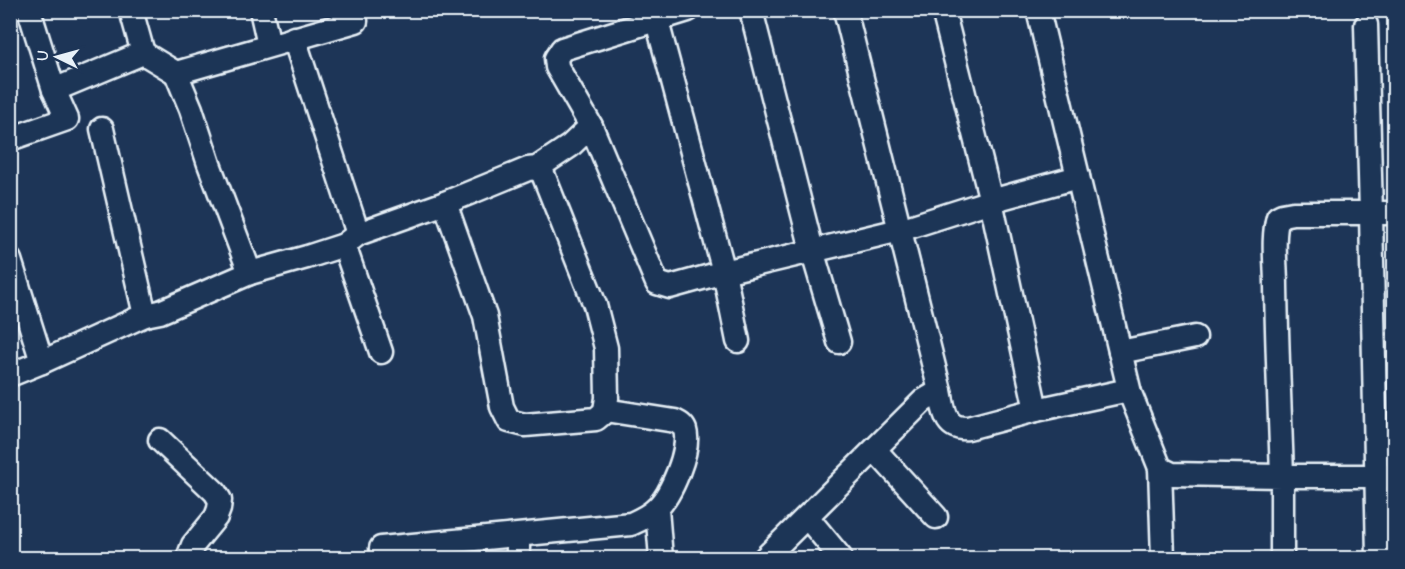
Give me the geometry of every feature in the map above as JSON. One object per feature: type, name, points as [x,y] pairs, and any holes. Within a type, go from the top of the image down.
[{"type":"street","points":[[10,139],[67,119],[54,90],[29,10]]},
{"type":"street","points":[[131,10],[143,53],[176,73],[250,273]]},
{"type":"street","points":[[261,10],[269,45]]},
{"type":"street","points":[[176,73],[356,21],[354,10]]},
{"type":"street","points":[[688,10],[655,15],[562,49],[556,58],[557,67],[591,126],[657,284],[670,287],[900,230],[991,201],[1078,177]]},
{"type":"street","points":[[751,10],[812,250],[839,342]]},
{"type":"street","points":[[845,10],[944,409],[953,427],[968,428],[1113,393],[1124,391],[1130,393]]},
{"type":"street","points":[[943,10],[991,201],[1036,410]]},
{"type":"street","points":[[1038,10],[1130,393],[1160,468],[1162,558]]},
{"type":"street","points":[[655,15],[724,272],[738,341]]},
{"type":"street","points":[[1366,25],[1371,213],[1386,476],[1378,558]]},
{"type":"street","points":[[294,38],[381,352]]},
{"type":"street","points":[[54,90],[143,53]]},
{"type":"street","points":[[10,375],[145,315],[160,312],[250,273],[307,257],[528,169],[537,168],[570,146],[591,126]]},
{"type":"street","points":[[102,129],[145,315]]},
{"type":"street","points":[[445,203],[485,316],[502,407],[509,421],[525,425],[596,419],[605,410],[607,398],[606,348],[595,305],[543,174],[537,168]]},
{"type":"street","points":[[1282,558],[1277,330],[1276,231],[1278,217],[1293,213],[1395,213]]},
{"type":"street","points":[[10,260],[42,362]]},
{"type":"street","points":[[1120,352],[1195,337]]},
{"type":"street","points":[[765,558],[923,401],[940,391]]},
{"type":"street","points":[[381,548],[631,524],[657,509],[677,477],[685,447],[686,431],[675,421],[605,410]]},
{"type":"street","points":[[160,440],[215,492],[220,500],[216,518],[193,545],[188,558]]},
{"type":"street","points":[[875,450],[936,517]]},
{"type":"street","points":[[1160,468],[1172,474],[1386,476]]},
{"type":"street","points":[[657,509],[661,558]]},
{"type":"street","points":[[807,517],[841,558]]},
{"type":"street","points":[[518,536],[518,558]]}]
